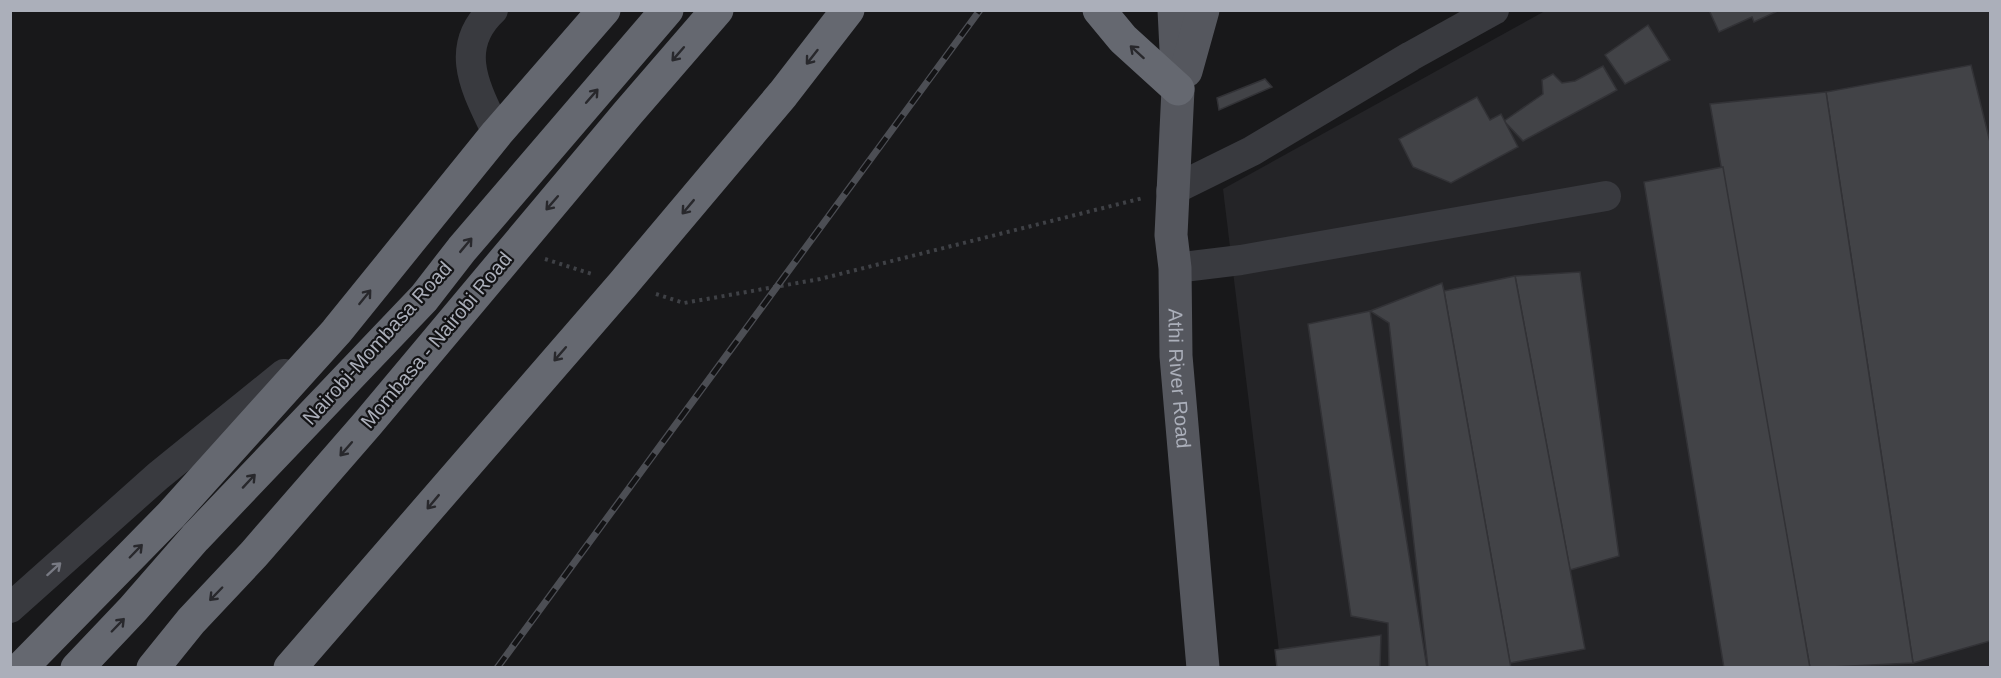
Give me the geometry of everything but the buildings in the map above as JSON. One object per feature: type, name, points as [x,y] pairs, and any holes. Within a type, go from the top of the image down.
[{"type":"highway","points":[[21,668],[171,515],[336,332],[497,133],[604,10]]},
{"type":"highway","name":"Nairobi-Mombasa Road","points":[[77,668],[133,609],[202,530],[424,298],[462,249],[667,10]]},
{"type":"highway","name":"Mombasa - Nairobi Road","points":[[153,668],[191,621],[254,554],[376,414],[717,10]]},
{"type":"highway","points":[[290,668],[623,284],[783,94],[848,10]]},
{"type":"highway","points":[[1099,10],[1123,39],[1178,89]]},
{"type":"main road","name":"Athi River Road","points":[[1174,10],[1178,89],[1171,191],[1171,235],[1175,268],[1178,395],[1203,668]]},
{"type":"main road","name":"Athi River Road","points":[[1178,89],[1190,62],[1203,10]]},
{"type":"street","points":[[493,10],[477,30],[471,51],[470,74],[497,133]]},
{"type":"street","points":[[1171,191],[1252,151],[1411,56],[1494,10]]},
{"type":"street","points":[[1175,268],[1241,260],[1606,196]]},
{"type":"street","points":[[10,608],[158,476],[336,332]]},
{"type":"path","points":[[513,249],[684,303],[820,279],[1171,191]]},
{"type":"shaded area","points":[[1545,11],[1990,11],[1990,667],[1281,667],[1223,189]]},
{"type":"railway","points":[[497,668],[980,10]]}]
